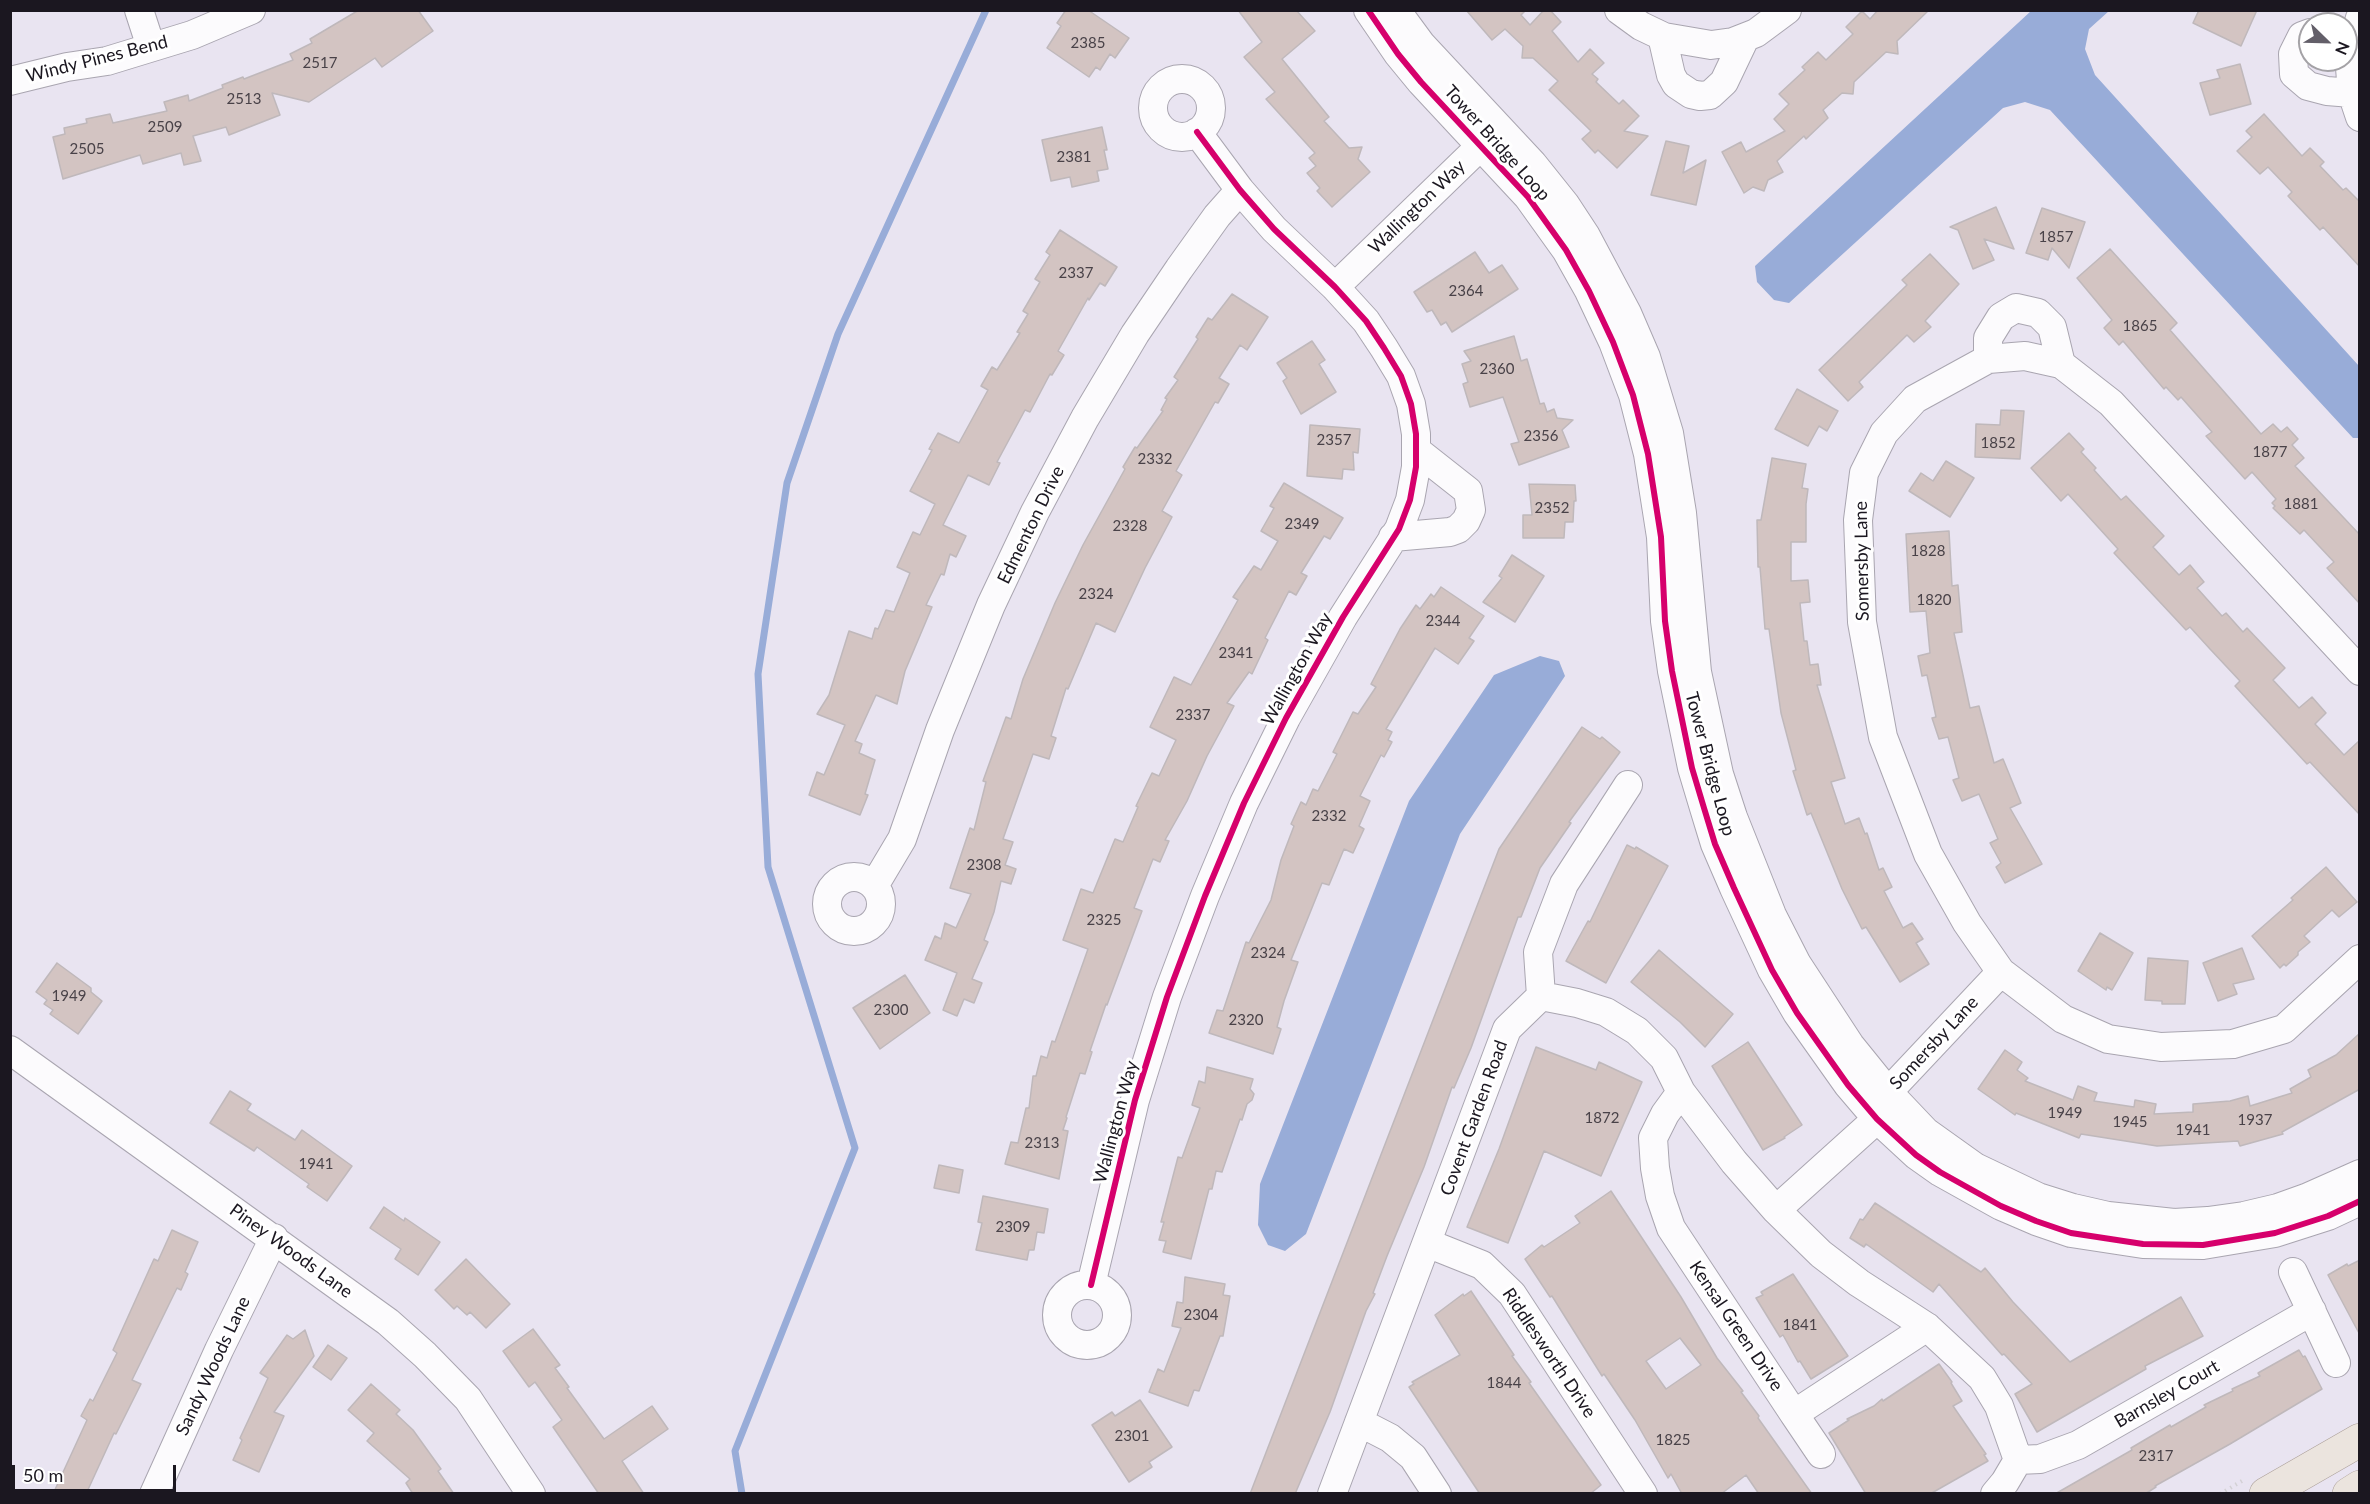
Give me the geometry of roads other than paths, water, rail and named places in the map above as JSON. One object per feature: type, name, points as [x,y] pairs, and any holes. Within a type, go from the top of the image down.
[{"type":"main road","points":[[2266,1494],[2360,1440]]},
{"type":"main road","points":[[2349,1494],[2360,1487]]},
{"type":"street","points":[[139,10],[151,47]]},
{"type":"street","name":"Windy Pines Bend","points":[[10,81],[67,67],[107,61],[192,35],[251,10]]},
{"type":"street","name":"Tower Bridge Loop","points":[[1368,10],[1398,54],[1490,137],[1539,172],[1565,204],[1586,236],[1627,313],[1646,357],[1667,424],[1683,523],[1696,672],[1719,774],[1733,817],[1764,896],[1797,964],[1850,1045],[1888,1092],[1926,1132],[1976,1167],[2038,1197],[2073,1209],[2108,1216],[2174,1223],[2244,1216],[2306,1198],[2360,1174]]},
{"type":"street","name":"Tower Bridge Loop","points":[[1396,10],[1490,137],[1528,197],[1561,242],[1589,291],[1613,342],[1633,395],[1648,454],[1661,537],[1665,621],[1672,671],[1692,768],[1715,844],[1756,938],[1797,1013],[1824,1053],[1877,1119],[1916,1155],[1968,1190],[2036,1221],[2071,1233],[2109,1240],[2173,1246],[2238,1240],[2300,1225],[2328,1216],[2360,1201]]},
{"type":"street","points":[[1619,10],[1641,26],[1662,36],[1711,45],[1733,42],[1756,33],[1787,10]]},
{"type":"street","points":[[1662,36],[1671,75],[1676,84],[1691,94],[1700,96],[1710,95],[1724,82],[1745,38]]},
{"type":"street","points":[[2298,45],[2294,54],[2294,74],[2308,86],[2327,91],[2356,105]]},
{"type":"street","points":[[2351,72],[2356,105]]},
{"type":"street","name":"Wallington Way","points":[[1091,1285],[1135,1100],[1167,997],[1205,896],[1244,803],[1286,718],[1343,617],[1399,529],[1410,500],[1416,466],[1416,434],[1411,404],[1401,376],[1366,321],[1335,287],[1274,229],[1240,190],[1197,132]]},
{"type":"street","name":"Wallington Way","points":[[1335,287],[1490,137]]},
{"type":"street","name":"Edmenton Drive","points":[[874,886],[902,840],[940,730],[991,605],[1035,512],[1085,418],[1135,334],[1217,216],[1240,190]]},
{"type":"street","points":[[1989,359],[1988,338],[2001,317],[2016,308],[2038,313],[2052,327],[2061,364]]},
{"type":"street","name":"Somersby Lane","points":[[2360,671],[2111,403],[2061,364],[2025,356],[1989,359],[1915,399],[1884,433],[1864,473],[1858,520],[1862,622],[1883,737],[1928,855],[1967,923],[2001,972],[2063,1019],[2108,1039],[2161,1047],[2233,1044],[2284,1029],[2360,959]]},
{"type":"street","points":[[1393,537],[1450,532],[1458,529],[1466,521],[1471,510],[1468,491],[1416,450]]},
{"type":"street","points":[[1628,784],[1564,884],[1538,952],[1540,996],[1577,1002],[1606,1012],[1637,1031],[1664,1058],[1681,1092],[1734,1162],[1776,1210],[1830,1261],[1927,1327],[1982,1378],[2000,1406],[2018,1460],[2006,1482],[1995,1494]]},
{"type":"street","name":"Somersby Lane","points":[[1877,1119],[1888,1092],[2001,972]]},
{"type":"street","name":"Covent Garden Road","points":[[1332,1494],[1507,1029],[1540,996]]},
{"type":"street","name":"Piney Woods Lane","points":[[10,1050],[388,1322],[425,1355],[468,1399],[531,1494]]},
{"type":"street","name":"Kensal Green Drive","points":[[1681,1092],[1665,1114],[1653,1138],[1654,1168],[1660,1196],[1671,1228],[1821,1454]]},
{"type":"street","points":[[1776,1210],[1877,1119]]},
{"type":"street","name":"Sandy Woods Lane","points":[[154,1494],[219,1350],[274,1238]]},
{"type":"street","name":"Riddlesworth Drive","points":[[1427,1243],[1482,1264],[1512,1294],[1643,1494]]},
{"type":"street","points":[[2293,1272],[2336,1363]]},
{"type":"street","name":"Barnsley Court","points":[[2018,1460],[2040,1460],[2078,1445],[2312,1311]]},
{"type":"street","points":[[1794,1414],[1927,1327]]},
{"type":"street","points":[[1359,1422],[1390,1438],[1413,1457],[1437,1494]]},
{"type":"water","points":[[2031,11],[2109,11],[2089,29],[2085,49],[2095,75],[2359,366],[2359,438],[2353,438],[2050,110],[2025,102],[2003,108],[1789,303],[1774,300],[1757,282],[1755,266]]},
{"type":"water","points":[[1540,656],[1559,661],[1565,676],[1460,834],[1306,1234],[1285,1251],[1268,1245],[1258,1225],[1260,1184],[1409,801],[1494,675]]},
{"type":"waterway","points":[[742,1494],[735,1451],[855,1148],[768,867],[758,674],[787,483],[838,334],[986,10]]}]
